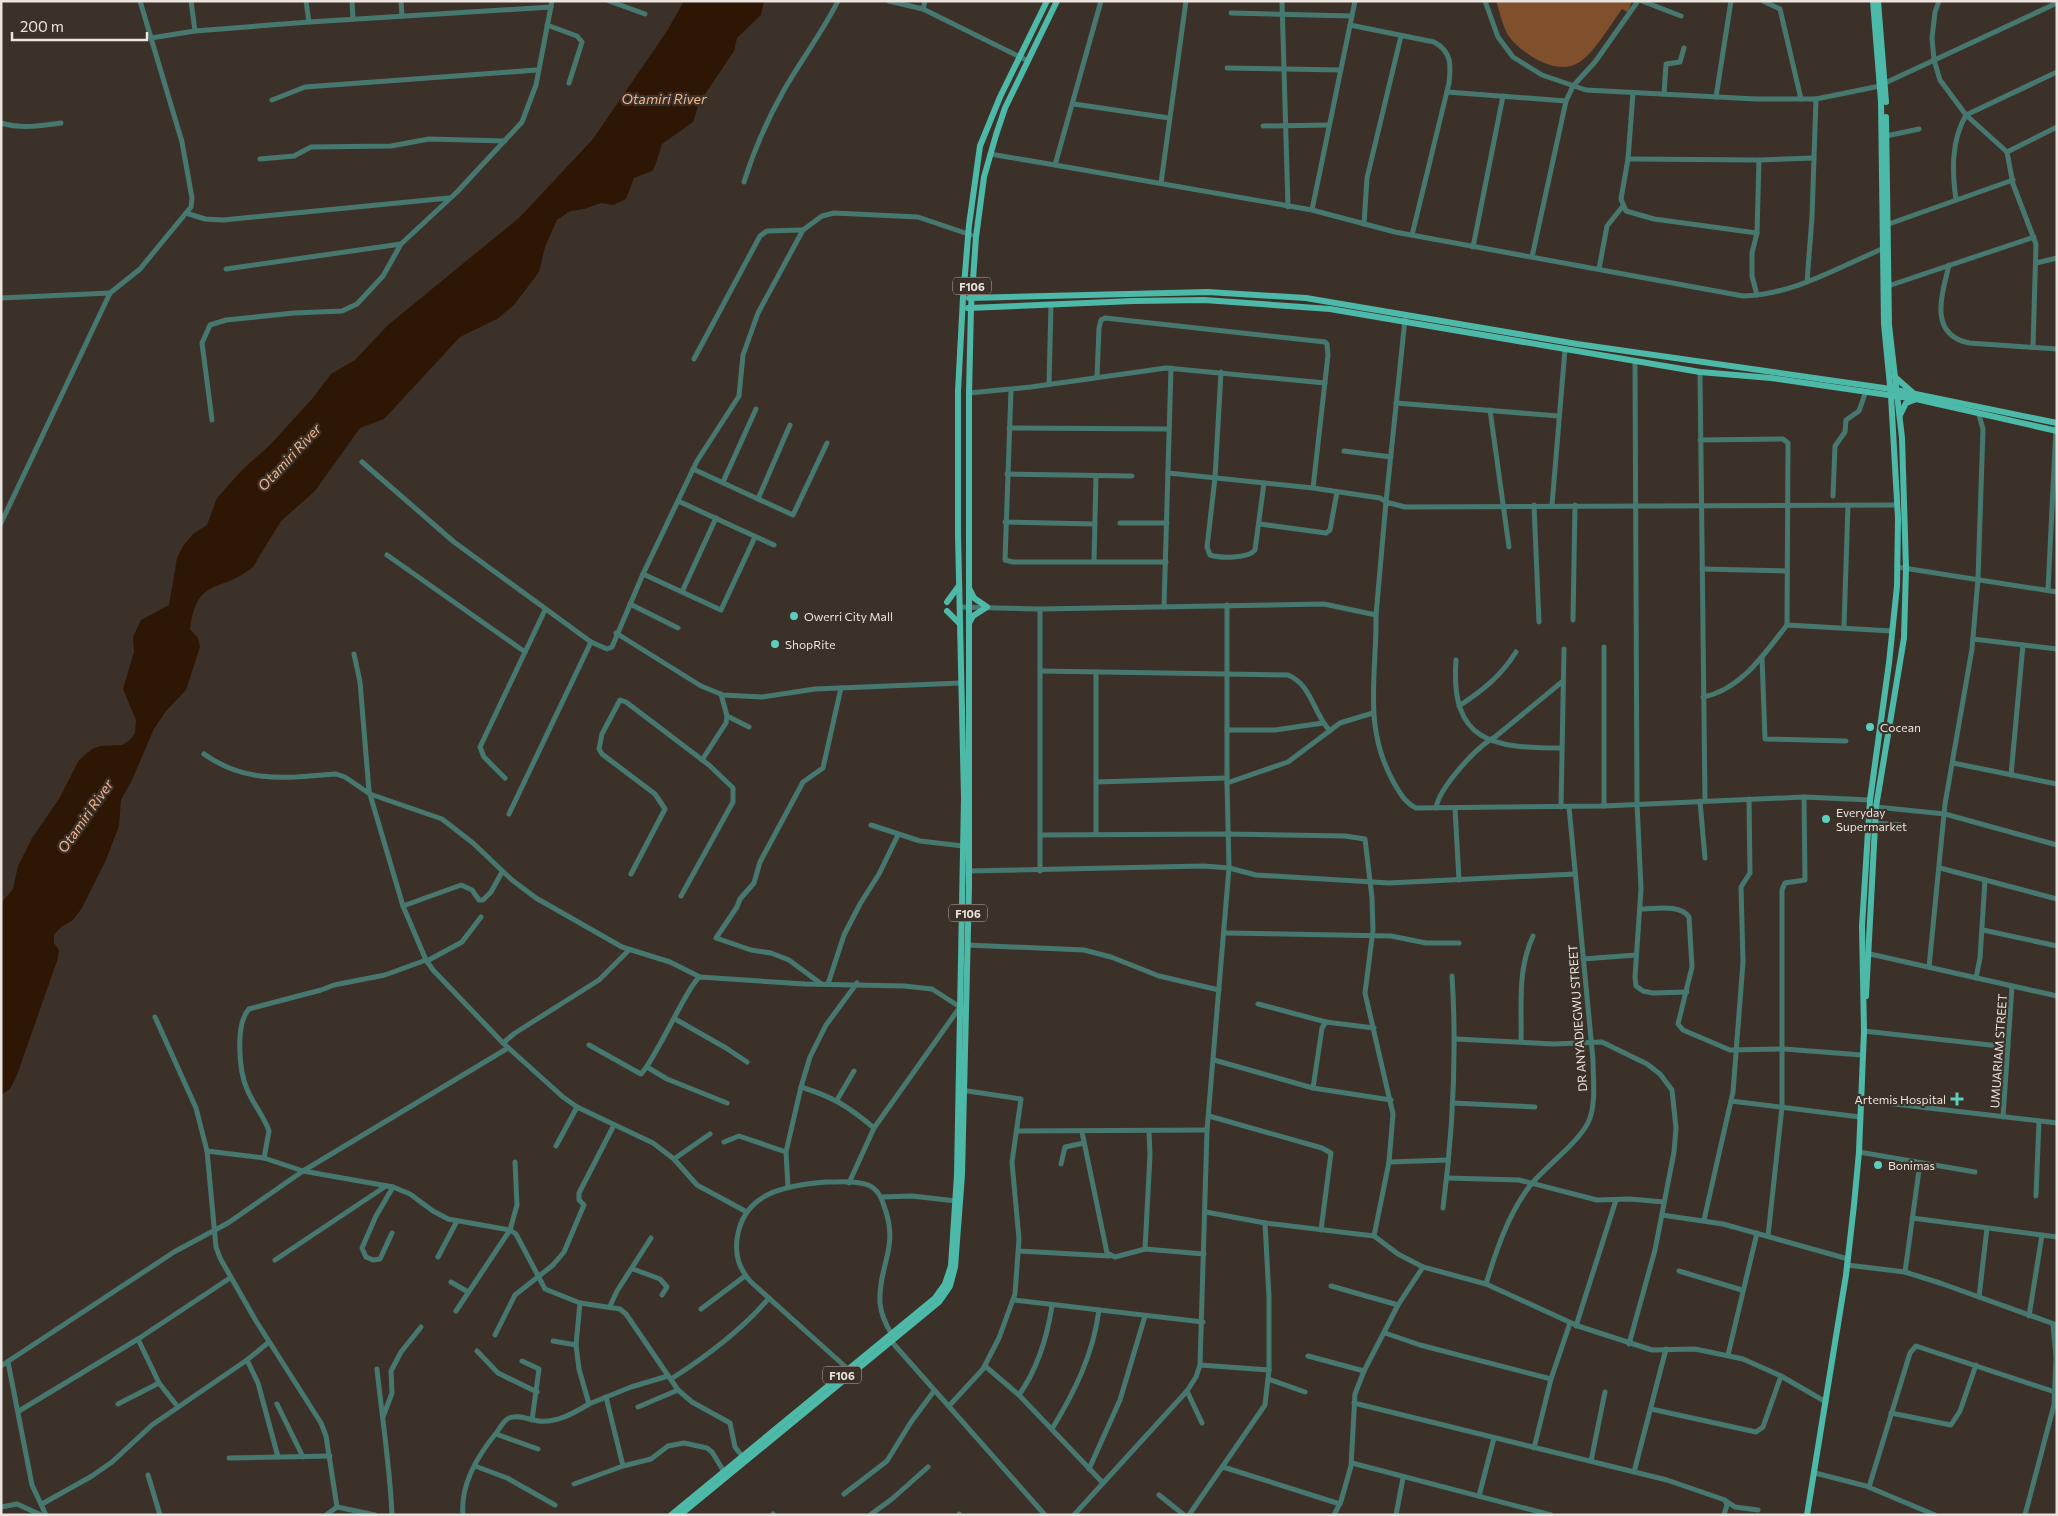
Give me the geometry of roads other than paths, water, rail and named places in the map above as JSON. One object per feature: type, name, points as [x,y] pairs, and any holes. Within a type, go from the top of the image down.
[{"type":"main road","name":"F106","points":[[671,1515],[849,1370],[939,1302],[950,1286],[958,1248],[961,1090],[960,1007],[968,872],[960,625],[958,388],[962,308],[968,234],[980,146],[987,124],[1047,1]]},
{"type":"main road","name":"F106","points":[[961,1090],[967,945],[963,846],[966,798],[969,624],[969,393],[971,298],[976,237],[984,177],[1005,108],[1058,1]]},
{"type":"main road","points":[[1864,1014],[1870,954],[1876,807],[1904,638],[1906,568],[1900,416],[1894,393],[1884,324],[1882,249],[1883,84],[1873,1]]},
{"type":"main road","points":[[1808,1515],[1848,1262],[1859,1152],[1864,1031],[1862,926],[1870,800],[1892,630],[1897,567],[1895,377],[1889,325],[1886,136],[1878,1]]},
{"type":"main road","points":[[963,298],[1208,292],[1306,298],[1620,351],[1894,393],[2057,423]]},
{"type":"main road","points":[[962,308],[1142,301],[1266,303],[1330,309],[1700,372],[1771,378],[1894,393]]},
{"type":"main road","points":[[1619,359],[1620,351]]},
{"type":"main road","points":[[1895,377],[1917,397],[1979,415],[2056,431]]},
{"type":"main road","points":[[1900,416],[1906,403],[1917,397]]},
{"type":"main road","points":[[947,602],[960,583]]},
{"type":"main road","points":[[968,587],[974,598],[987,607],[973,616],[969,624]]},
{"type":"main road","points":[[947,611],[960,625]]},
{"type":"main road","points":[[1878,748],[1886,749]]},
{"type":"main road","points":[[1862,926],[1871,925]]},
{"type":"main road","name":"F106","points":[[680,1515],[892,1338],[935,1298],[945,1284],[954,1248],[956,1201],[960,1174]]},
{"type":"street","points":[[1,523],[110,293],[140,269],[191,207],[192,198],[182,142],[140,1]]},
{"type":"street","points":[[191,1],[195,31]]},
{"type":"street","points":[[306,1],[309,22]]},
{"type":"street","points":[[352,1],[353,19]]},
{"type":"street","points":[[400,1],[402,16]]},
{"type":"street","points":[[609,1],[645,14]]},
{"type":"street","points":[[744,182],[758,141],[784,89],[838,1]]},
{"type":"street","points":[[889,1],[923,9],[1028,61]]},
{"type":"street","points":[[923,9],[925,1]]},
{"type":"street","points":[[1055,165],[1074,104],[1100,1]]},
{"type":"street","points":[[1161,183],[1186,1]]},
{"type":"street","points":[[1282,1],[1288,207]]},
{"type":"street","points":[[1312,210],[1355,1]]},
{"type":"street","points":[[1485,1],[1498,37],[1513,57],[1542,75],[1573,86],[1586,90],[1633,93],[1801,99],[1816,99],[1883,84],[2057,3]]},
{"type":"street","points":[[1532,257],[1566,101],[1573,86],[1595,62],[1638,1]]},
{"type":"street","points":[[1642,1],[1681,16]]},
{"type":"street","points":[[1716,97],[1731,1]]},
{"type":"street","points":[[1763,1],[1780,9],[1801,99]]},
{"type":"street","points":[[1939,1],[1935,12],[1932,38],[1934,60],[1940,80],[1966,115],[2007,152],[2013,180],[2034,237],[2036,263],[2033,347]]},
{"type":"street","points":[[151,38],[195,31],[551,4],[536,85],[522,122],[450,198],[401,244],[383,276],[356,304],[342,311],[294,312],[226,320],[210,324],[202,343],[212,420]]},
{"type":"street","points":[[1231,13],[1352,16]]},
{"type":"street","points":[[547,25],[577,36],[582,42],[569,83]]},
{"type":"street","points":[[1350,26],[1434,42],[1448,54],[1451,65],[1447,92],[1412,235]]},
{"type":"street","points":[[1364,224],[1367,178],[1401,36]]},
{"type":"street","points":[[1664,94],[1666,64],[1680,62],[1684,48]]},
{"type":"street","points":[[1227,68],[1340,70]]},
{"type":"street","points":[[272,100],[306,86],[538,70]]},
{"type":"street","points":[[1956,200],[1952,177],[1954,156],[1957,138],[1966,115],[2057,72]]},
{"type":"street","points":[[1447,92],[1566,101]]},
{"type":"street","points":[[1633,93],[1628,159],[1621,199],[1626,211],[1635,216],[1756,233]]},
{"type":"street","points":[[1473,246],[1503,96]]},
{"type":"street","points":[[1807,282],[1812,217],[1816,99]]},
{"type":"street","points":[[1074,104],[1169,118]]},
{"type":"street","points":[[1,123],[12,126],[35,127],[61,123]]},
{"type":"street","points":[[1263,126],[1329,125]]},
{"type":"street","points":[[2007,152],[2057,127]]},
{"type":"street","points":[[1886,136],[1919,129]]},
{"type":"street","points":[[260,159],[294,156],[311,147],[391,146],[429,139],[505,141]]},
{"type":"street","points":[[990,154],[1312,210],[1412,235],[1743,296],[1756,296],[1807,282],[1882,249]]},
{"type":"street","points":[[1628,159],[1760,160],[1814,158]]},
{"type":"street","points":[[1756,296],[1752,276],[1752,260],[1756,233],[1760,160]]},
{"type":"street","points":[[1886,225],[2013,180]]},
{"type":"street","points":[[186,213],[205,220],[223,220],[450,198]]},
{"type":"street","points":[[1599,270],[1607,226],[1623,206]]},
{"type":"street","points":[[362,462],[454,542],[591,642],[608,649],[612,647],[616,633],[693,469],[739,396],[743,355],[750,332],[769,291],[803,230],[822,216],[834,213],[918,217],[976,237]]},
{"type":"street","points":[[694,359],[760,236],[767,231],[803,230]]},
{"type":"street","points":[[1888,286],[2034,237]]},
{"type":"street","points":[[226,269],[401,244]]},
{"type":"street","points":[[2036,263],[2057,258]]},
{"type":"street","points":[[1948,265],[1940,313],[1943,323],[1951,335],[1958,340],[1969,343],[2057,349]]},
{"type":"street","points":[[1,298],[110,293]]},
{"type":"street","points":[[1049,384],[1051,304]]},
{"type":"street","points":[[1406,314],[1390,457],[1376,615],[1373,728],[1382,761],[1408,804],[1416,808],[1455,808],[1604,806],[1702,800],[1804,797],[1870,800]]},
{"type":"street","points":[[1097,377],[1099,328],[1101,320],[1105,318],[1325,342],[1328,348],[1313,488]]},
{"type":"street","points":[[1552,505],[1565,349]]},
{"type":"street","points":[[1636,362],[1638,803],[1641,910],[1635,977],[1639,989],[1653,992],[1687,992]]},
{"type":"street","points":[[969,393],[1011,390],[1170,368],[1325,383]]},
{"type":"street","points":[[1164,607],[1170,368]]},
{"type":"street","points":[[1221,372],[1215,478],[1207,547],[1210,555],[1219,557],[1253,553],[1257,546],[1264,483]]},
{"type":"street","points":[[1700,372],[1702,800],[1705,858]]},
{"type":"street","points":[[1011,390],[1004,552],[1007,561],[1166,562]]},
{"type":"street","points":[[1833,496],[1834,446],[1844,434],[1846,420],[1859,410],[1866,391]]},
{"type":"street","points":[[1396,403],[1559,416]]},
{"type":"street","points":[[722,482],[756,409]]},
{"type":"street","points":[[1490,410],[1509,547]]},
{"type":"street","points":[[1929,967],[1945,814],[1973,639],[1978,579],[1983,429],[1979,415]]},
{"type":"street","points":[[2048,590],[2057,423]]},
{"type":"street","points":[[758,499],[790,425]]},
{"type":"street","points":[[1009,428],[1169,430]]},
{"type":"street","points":[[1700,440],[1785,440],[1788,443],[1787,625],[1762,657],[1724,690],[1703,697]]},
{"type":"street","points":[[693,469],[793,516],[827,442]]},
{"type":"street","points":[[1344,451],[1390,457]]},
{"type":"street","points":[[1168,473],[1313,488],[1380,498],[1386,502],[1405,507],[1897,505]]},
{"type":"street","points":[[1007,474],[1132,476]]},
{"type":"street","points":[[1094,562],[1096,476]]},
{"type":"street","points":[[1260,524],[1328,532],[1337,492]]},
{"type":"street","points":[[678,501],[774,545]]},
{"type":"street","points":[[1534,505],[1538,622]]},
{"type":"street","points":[[1573,620],[1575,505]]},
{"type":"street","points":[[1844,626],[1848,505]]},
{"type":"street","points":[[682,592],[716,518]]},
{"type":"street","points":[[1005,522],[1095,524]]},
{"type":"street","points":[[1120,523],[1167,523]]},
{"type":"street","points":[[643,574],[720,610],[755,537]]},
{"type":"street","points":[[387,555],[525,652]]},
{"type":"street","points":[[1897,567],[2057,592]]},
{"type":"street","points":[[1702,569],[1787,571]]},
{"type":"street","points":[[630,604],[678,628]]},
{"type":"street","points":[[960,607],[1040,609],[1335,605],[1376,615]]},
{"type":"street","points":[[1074,1515],[1186,1391],[1196,1377],[1200,1365],[1203,1322],[1207,1130],[1229,868],[1227,606]]},
{"type":"street","points":[[1040,609],[1040,871]]},
{"type":"street","points":[[504,778],[484,757],[480,747],[545,610]]},
{"type":"street","points":[[1787,625],[1844,626],[1892,630]]},
{"type":"street","points":[[616,633],[701,686],[720,694],[762,697],[815,689],[961,683]]},
{"type":"street","points":[[1973,639],[2057,649]]},
{"type":"street","points":[[508,814],[591,642]]},
{"type":"street","points":[[2011,775],[2023,645]]},
{"type":"street","points":[[1604,647],[1604,806]]},
{"type":"street","points":[[1561,807],[1564,649]]},
{"type":"street","points":[[1459,706],[1489,686],[1516,652]]},
{"type":"street","points":[[354,654],[360,682],[370,794],[403,906],[427,961],[508,1048],[546,1084],[576,1108],[653,1144],[674,1159],[697,1185],[746,1211]]},
{"type":"street","points":[[1762,657],[1764,739],[1846,741]]},
{"type":"street","points":[[1456,660],[1456,701],[1467,721],[1478,732],[1488,740],[1512,746],[1562,748]]},
{"type":"street","points":[[1040,671],[1279,674],[1297,679],[1307,690],[1323,724],[1330,731]]},
{"type":"street","points":[[1096,672],[1096,834]]},
{"type":"street","points":[[1436,808],[1441,794],[1476,751],[1563,681]]},
{"type":"street","points":[[820,983],[789,960],[771,953],[751,950],[716,938],[740,899],[754,883],[760,862],[803,782],[823,768],[842,688]]},
{"type":"street","points":[[702,760],[726,723],[727,716],[720,694]]},
{"type":"street","points":[[631,874],[665,809],[655,794],[602,754],[599,749],[602,734],[620,700],[626,702],[702,760],[733,788],[735,794],[681,896]]},
{"type":"street","points":[[1096,782],[1227,781],[1288,762],[1348,720],[1373,713]]},
{"type":"street","points":[[727,716],[749,727]]},
{"type":"street","points":[[1227,730],[1275,730],[1323,724]]},
{"type":"street","points":[[204,754],[235,771],[255,777],[336,774],[345,777],[370,794],[442,819],[473,843],[502,872],[536,898],[629,950],[670,962],[700,977],[932,989],[960,1007],[874,1128],[849,1183]]},
{"type":"street","points":[[1953,764],[2057,784]]},
{"type":"street","points":[[1768,1236],[1782,1107],[1784,1049],[1782,890],[1784,883],[1805,880],[1804,797]]},
{"type":"street","points":[[1704,1220],[1731,1101],[1737,1050],[1743,962],[1740,887],[1750,873],[1749,799]]},
{"type":"street","name":"DR ANYADIEGWU STREET","points":[[1486,1284],[1503,1234],[1532,1184],[1581,1133],[1590,1117],[1593,1085],[1569,807]]},
{"type":"street","points":[[1876,807],[1945,814],[2057,845]]},
{"type":"street","points":[[1455,808],[1459,880]]},
{"type":"street","points":[[1875,823],[1904,825]]},
{"type":"street","points":[[871,825],[898,835],[939,844],[963,846]]},
{"type":"street","points":[[1040,835],[1228,834],[1360,837],[1365,839],[1373,930],[1365,993],[1393,1114],[1389,1162],[1374,1236]]},
{"type":"street","points":[[828,984],[844,936],[860,904],[879,874],[898,835]]},
{"type":"street","points":[[968,872],[1204,866],[1229,868],[1256,875],[1412,883],[1575,874]]},
{"type":"street","points":[[1940,868],[2057,898]]},
{"type":"street","points":[[403,906],[461,885],[466,886],[479,900],[483,900],[491,892],[502,872]]},
{"type":"street","points":[[1976,978],[1983,930],[1985,880]]},
{"type":"street","points":[[1641,910],[1676,909],[1685,912],[1689,917],[1692,967],[1678,1024],[1683,1030],[1730,1050],[1784,1049],[1862,1055]]},
{"type":"street","points":[[264,1158],[269,1131],[246,1087],[241,1066],[240,1025],[243,1015],[249,1009],[334,985],[385,975],[427,961],[462,942],[481,917]]},
{"type":"street","points":[[1983,930],[2057,946]]},
{"type":"street","points":[[1225,933],[1391,936],[1438,944],[1459,943]]},
{"type":"street","points":[[1522,1042],[1522,968],[1524,956],[1533,936]]},
{"type":"street","points":[[967,945],[1084,950],[1111,956],[1159,976],[1219,990]]},
{"type":"street","points":[[503,1043],[515,1033],[599,980],[629,950]]},
{"type":"street","points":[[1870,954],[2057,996]]},
{"type":"street","points":[[1583,959],[1636,955]]},
{"type":"street","points":[[1443,1208],[1453,1103],[1455,1039],[1452,976]]},
{"type":"street","points":[[589,1045],[641,1074],[675,1019],[694,982],[700,977]]},
{"type":"street","points":[[788,1187],[786,1152],[810,1057],[826,1025],[857,984]]},
{"type":"street","name":"UMUARIAM STREET","points":[[2003,1117],[2012,986]]},
{"type":"street","points":[[1258,1004],[1326,1022],[1374,1028]]},
{"type":"street","points":[[155,1017],[196,1108],[207,1151],[214,1230],[220,1258],[269,1342],[322,1423],[330,1456],[337,1507]]},
{"type":"street","points":[[675,1019],[726,1048],[746,1062]]},
{"type":"street","points":[[1313,1088],[1321,1036],[1326,1022]]},
{"type":"street","points":[[1864,1031],[2008,1047]]},
{"type":"street","points":[[1455,1039],[1611,1044],[1636,1057],[1660,1074],[1672,1090],[1676,1128],[1674,1152],[1649,1275],[1629,1344]]},
{"type":"street","points":[[1,1366],[174,1252],[228,1223],[302,1171],[508,1048]]},
{"type":"street","points":[[1214,1060],[1313,1088],[1391,1100]]},
{"type":"street","points":[[647,1067],[667,1079],[727,1103]]},
{"type":"street","points":[[837,1100],[854,1071]]},
{"type":"street","points":[[801,1087],[837,1100],[874,1128]]},
{"type":"street","points":[[949,1406],[985,1366],[999,1338],[1014,1300],[1018,1282],[1019,1251],[1012,1176],[1021,1099],[961,1090]]},
{"type":"street","points":[[1860,1100],[2057,1123]]},
{"type":"street","points":[[1731,1101],[1860,1117]]},
{"type":"street","points":[[1453,1103],[1534,1107]]},
{"type":"street","points":[[556,1146],[576,1108]]},
{"type":"street","points":[[1209,1116],[1331,1152],[1321,1230]]},
{"type":"street","points":[[2036,1196],[2039,1121]]},
{"type":"street","points":[[495,1335],[515,1295],[536,1276],[552,1265],[564,1252],[584,1205],[579,1200],[579,1193],[614,1125]]},
{"type":"street","points":[[1018,1132],[1207,1130]]},
{"type":"street","points":[[1146,1249],[1150,1155],[1148,1131]]},
{"type":"street","points":[[1082,1132],[1107,1253],[1110,1256]]},
{"type":"street","points":[[674,1159],[710,1134]]},
{"type":"street","points":[[724,1142],[739,1136],[786,1152]]},
{"type":"street","points":[[1061,1164],[1065,1147],[1084,1143]]},
{"type":"street","points":[[207,1151],[264,1158],[302,1171],[393,1187],[410,1194],[440,1215],[457,1221],[510,1230],[516,1234],[536,1276],[545,1289],[580,1303],[610,1306],[620,1309],[626,1314],[678,1390],[692,1402],[730,1423],[735,1447],[742,1456]]},
{"type":"street","points":[[1859,1152],[1975,1172]]},
{"type":"street","points":[[1389,1162],[1448,1160]]},
{"type":"street","points":[[456,1311],[510,1230],[517,1205],[515,1162]]},
{"type":"street","points":[[1905,1272],[1920,1163]]},
{"type":"street","points":[[1447,1178],[1519,1180],[1597,1200],[1664,1202]]},
{"type":"street","points":[[849,1370],[745,1276],[739,1265],[736,1252],[742,1218],[754,1202],[788,1187],[806,1184],[849,1183],[866,1184],[874,1188],[881,1197],[890,1221],[891,1237],[880,1291],[880,1305],[892,1338],[934,1391],[1045,1515]]},
{"type":"street","points":[[275,1260],[386,1186]]},
{"type":"street","points":[[392,1232],[380,1259],[373,1260],[366,1257],[362,1248],[376,1216],[393,1187]]},
{"type":"street","points":[[881,1197],[912,1196],[956,1201]]},
{"type":"street","points":[[1576,1326],[1616,1200]]},
{"type":"street","points":[[1206,1212],[1265,1223],[1374,1236],[1398,1254],[1423,1267],[1486,1284],[1576,1326],[1652,1350],[1695,1350],[1728,1355],[1781,1376],[1826,1402]]},
{"type":"street","points":[[1662,1214],[1704,1220],[1768,1236],[1848,1262],[1905,1272],[1940,1282],[2055,1324],[2055,1392],[2050,1428],[2025,1515]]},
{"type":"street","points":[[1912,1218],[2057,1237]]},
{"type":"street","points":[[438,1257],[457,1221]]},
{"type":"street","points":[[1189,1515],[1266,1405],[1269,1370],[1270,1297],[1265,1223]]},
{"type":"street","points":[[1978,1297],[1987,1228]]},
{"type":"street","points":[[1728,1355],[1757,1233]]},
{"type":"street","points":[[2029,1316],[2042,1235]]},
{"type":"street","points":[[610,1306],[617,1291],[633,1269],[651,1238]]},
{"type":"street","points":[[1019,1251],[1110,1256],[1146,1249],[1204,1254]]},
{"type":"street","points":[[1334,1515],[1340,1504],[1352,1463],[1354,1403],[1364,1371],[1398,1305],[1423,1267]]},
{"type":"street","points":[[633,1269],[660,1279],[667,1287],[662,1295]]},
{"type":"street","points":[[1679,1271],[1742,1290]]},
{"type":"street","points":[[701,1309],[745,1276]]},
{"type":"street","points":[[19,1411],[138,1339],[230,1278]]},
{"type":"street","points":[[451,1282],[468,1292]]},
{"type":"street","points":[[1331,1286],[1398,1305]]},
{"type":"street","points":[[463,1515],[463,1496],[475,1466],[487,1443],[510,1417],[544,1421],[560,1418],[606,1397],[670,1377],[704,1358],[736,1330],[744,1326],[769,1298]]},
{"type":"street","points":[[1014,1300],[1052,1306],[1203,1322]]},
{"type":"street","points":[[580,1303],[576,1346],[579,1369],[589,1404]]},
{"type":"street","points":[[1020,1395],[1038,1361],[1049,1325],[1052,1306]]},
{"type":"street","points":[[1052,1429],[1083,1373],[1094,1342],[1099,1310]]},
{"type":"street","points":[[1089,1469],[1120,1400],[1146,1316]]},
{"type":"street","points":[[1534,1448],[1551,1378],[1570,1323]]},
{"type":"street","points":[[383,1417],[392,1393],[391,1371],[401,1352],[421,1327]]},
{"type":"street","points":[[1385,1333],[1420,1345],[1551,1378]]},
{"type":"street","points":[[138,1339],[159,1383],[178,1407]]},
{"type":"street","points":[[553,1341],[576,1346]]},
{"type":"street","points":[[42,1504],[99,1472],[152,1425],[247,1360],[269,1342]]},
{"type":"street","points":[[1869,1487],[1910,1353],[1916,1346],[2055,1392]]},
{"type":"street","points":[[1634,1472],[1666,1349]]},
{"type":"street","points":[[477,1351],[498,1373],[536,1392]]},
{"type":"street","points":[[1308,1356],[1364,1371]]},
{"type":"street","points":[[247,1360],[258,1383],[278,1457]]},
{"type":"street","points":[[522,1361],[539,1369],[532,1420]]},
{"type":"street","points":[[8,1362],[32,1485],[46,1515]]},
{"type":"street","points":[[1200,1365],[1269,1370]]},
{"type":"street","points":[[985,1366],[1020,1395],[1103,1483]]},
{"type":"street","points":[[1892,1414],[1951,1425],[1960,1411],[1976,1366]]},
{"type":"street","points":[[377,1369],[383,1417],[383,1436],[390,1471],[392,1515]]},
{"type":"street","points":[[1650,1408],[1756,1432],[1763,1427],[1781,1376]]},
{"type":"street","points":[[1268,1379],[1305,1392]]},
{"type":"street","points":[[118,1404],[159,1383]]},
{"type":"street","points":[[638,1407],[678,1390]]},
{"type":"street","points":[[844,1494],[888,1461],[906,1429],[934,1391]]},
{"type":"street","points":[[1186,1391],[1202,1423]]},
{"type":"street","points":[[1590,1461],[1605,1392]]},
{"type":"street","points":[[606,1397],[623,1466]]},
{"type":"street","points":[[1354,1403],[1667,1480],[1736,1506],[1758,1510]]},
{"type":"street","points":[[277,1404],[303,1457]]},
{"type":"street","points":[[2050,1428],[2057,1428]]},
{"type":"street","points":[[496,1434],[538,1450]]},
{"type":"street","points":[[1479,1496],[1494,1438]]},
{"type":"street","points":[[574,1484],[623,1466],[651,1459],[668,1446],[684,1444],[707,1448],[712,1452],[724,1470]]},
{"type":"street","points":[[229,1458],[330,1456]]},
{"type":"street","points":[[1352,1463],[1403,1478],[1479,1496],[1535,1513],[1551,1515]]},
{"type":"street","points":[[475,1466],[507,1478],[555,1505]]},
{"type":"street","points":[[870,1515],[892,1500],[928,1467]]},
{"type":"street","points":[[1223,1467],[1340,1504]]},
{"type":"street","points":[[1815,1473],[1869,1487],[1935,1515]]},
{"type":"street","points":[[148,1475],[160,1515]]},
{"type":"street","points":[[1396,1515],[1403,1478]]},
{"type":"street","points":[[1159,1495],[1184,1515]]},
{"type":"street","points":[[1724,1515],[1726,1501]]},
{"type":"street","points":[[1,1507],[17,1504],[41,1515]]},
{"type":"street","points":[[329,1514],[337,1507]]},
{"type":"street","points":[[337,1507],[375,1515]]},
{"type":"water","name":"Otamiri River","points":[[684,1],[764,1],[761,15],[737,38],[734,51],[699,103],[693,122],[662,144],[652,171],[634,178],[626,199],[613,205],[601,203],[584,209],[570,211],[557,220],[545,247],[539,272],[514,305],[497,319],[460,337],[384,419],[360,428],[315,491],[281,521],[253,567],[230,581],[212,588],[204,593],[198,601],[193,612],[190,629],[198,638],[200,647],[186,690],[166,711],[154,729],[132,780],[121,800],[119,826],[106,860],[82,908],[73,920],[60,928],[54,935],[54,943],[59,950],[58,958],[17,1075],[10,1089],[1,1095],[1,903],[13,889],[18,866],[32,838],[59,799],[79,760],[92,749],[100,746],[122,745],[130,740],[135,733],[136,720],[123,689],[134,652],[133,637],[141,620],[169,605],[177,558],[183,546],[193,534],[207,525],[217,498],[242,470],[269,446],[312,399],[331,374],[355,360],[388,325],[520,217],[593,139],[667,31]]},
{"type":"place","name":"Owerri City Mall","points":[[794,616]]},
{"type":"place","name":"ShopRite","points":[[775,644]]},
{"type":"place","name":"Cocean","points":[[1870,727]]},
{"type":"place","name":"Everyday Supermarket","points":[[1826,819]]},
{"type":"place","name":"Artemis Hospital","points":[[1957,1099]]},
{"type":"place","name":"Bonimas","points":[[1878,1165]]}]
